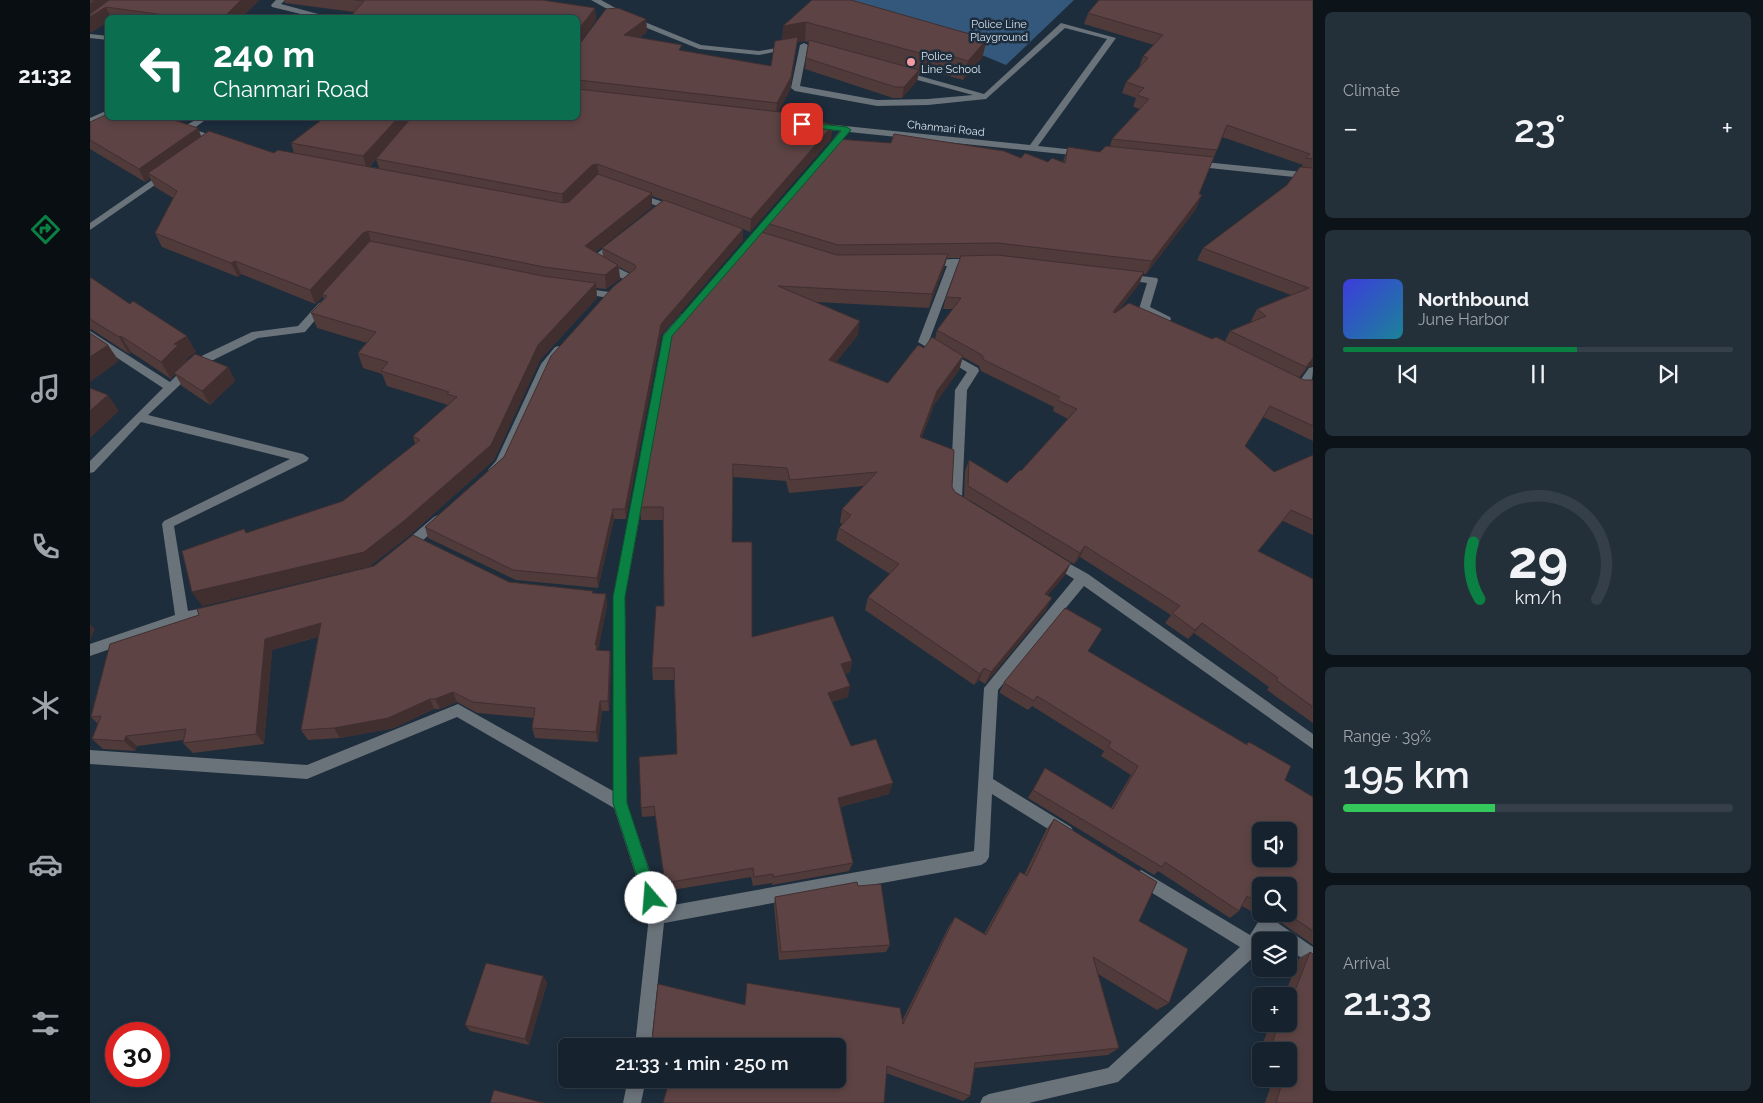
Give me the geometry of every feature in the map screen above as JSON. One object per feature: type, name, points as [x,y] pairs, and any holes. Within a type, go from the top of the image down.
[{"type":"street","points":[[281,0],[275,6],[316,15]]},
{"type":"street","points":[[595,0],[628,17],[699,48],[759,53],[804,45],[814,48]]},
{"type":"street","points":[[612,18],[628,17]]},
{"type":"street","points":[[804,45],[795,88],[877,104],[928,102],[986,96],[1064,24],[1112,38],[1032,148]]},
{"type":"street","points":[[90,36],[105,38]]},
{"type":"street","points":[[890,69],[986,96]]},
{"type":"street","points":[[90,122],[105,114]]},
{"type":"street","points":[[201,120],[186,129],[210,142],[230,145]]},
{"type":"street","name":"Chanmari Road","points":[[804,125],[1090,154]]},
{"type":"street","points":[[822,158],[847,130]]},
{"type":"street","points":[[1187,164],[1313,176]]},
{"type":"street","points":[[90,227],[176,167]]},
{"type":"street","points":[[626,192],[659,208],[681,212]]},
{"type":"street","points":[[596,309],[609,295],[630,278],[593,260],[624,236]]},
{"type":"street","points":[[953,262],[923,342],[974,371],[961,390],[956,500],[973,511]]},
{"type":"street","points":[[914,263],[986,262]]},
{"type":"street","points":[[1113,275],[1153,280],[1144,308],[1179,326]]},
{"type":"street","points":[[573,290],[609,295]]},
{"type":"street","points":[[90,468],[194,364],[256,335],[301,329],[333,293]]},
{"type":"street","points":[[644,1038],[657,916],[620,803],[614,596],[668,336],[694,305]]},
{"type":"street","points":[[90,335],[170,387]]},
{"type":"street","points":[[487,477],[501,464],[546,364],[565,344]]},
{"type":"street","points":[[1283,379],[1301,387],[1313,370]]},
{"type":"street","points":[[139,417],[303,458],[168,524],[182,618]]},
{"type":"street","points":[[396,556],[421,541],[444,514]]},
{"type":"street","points":[[1041,552],[1083,578],[1313,742]]},
{"type":"street","points":[[657,916],[981,857],[991,688],[1083,578]]},
{"type":"street","points":[[90,650],[182,618],[230,607]]},
{"type":"street","points":[[90,757],[307,772],[458,710],[620,803]]},
{"type":"street","points":[[985,782],[1077,839]]},
{"type":"street","points":[[1127,870],[1252,945]]},
{"type":"street","points":[[1261,932],[1266,924],[1277,932]]},
{"type":"street","points":[[1297,946],[1313,957]]},
{"type":"street","points":[[989,1103],[1112,1076],[1252,947]]},
{"type":"street","points":[[632,1103],[635,1088]]},
{"type":"green space","name":"Police Line Playground","points":[[848,0],[1074,0],[1006,65]]},
{"type":"building","points":[[109,0],[241,0],[226,15],[164,15],[106,7],[90,17],[90,14]]},
{"type":"building","points":[[355,0],[542,0],[595,8],[580,27],[580,15],[352,15],[364,1]]},
{"type":"building","points":[[812,0],[851,0],[987,39],[968,61],[931,50],[927,55],[806,22],[783,26]]},
{"type":"building","points":[[1099,0],[1313,0],[1313,159],[1306,158],[1310,154],[1227,125],[1217,150],[1112,139],[1149,99],[1137,95],[1144,88],[1126,82],[1148,58],[1143,56],[1163,35],[1088,13]]},
{"type":"building","points":[[618,8],[646,19],[624,35],[682,45],[679,50],[771,66],[775,41],[798,37],[791,77],[777,103],[580,80],[580,42],[606,9]]},
{"type":"building","points":[[809,40],[919,70],[904,87],[895,87],[806,58]]},
{"type":"building","points":[[580,89],[789,113],[833,125],[751,219],[597,164],[592,165],[562,194],[376,159],[409,120],[580,120]]},
{"type":"building","points":[[105,115],[105,120],[174,120],[198,128],[139,169],[90,140],[90,122]]},
{"type":"building","points":[[321,120],[396,120],[363,156],[291,143]]},
{"type":"building","points":[[209,131],[274,153],[278,150],[564,203],[569,202],[598,174],[652,193],[585,246],[618,265],[605,275],[544,267],[368,231],[363,233],[310,290],[235,261],[231,263],[155,233],[177,191],[148,173]]},
{"type":"building","points":[[894,134],[1004,151],[1021,158],[1025,153],[1048,162],[1052,158],[1065,163],[1068,147],[1100,152],[1106,146],[1214,157],[1199,194],[1202,195],[1152,261],[998,243],[838,245],[763,222],[836,139],[891,143]]},
{"type":"building","points":[[1300,167],[1313,168],[1313,358],[1306,367],[1230,331],[1266,316],[1257,309],[1309,288],[1203,248],[1287,185]]},
{"type":"building","points":[[664,200],[743,229],[661,324],[625,509],[613,509],[597,578],[513,570],[425,527],[504,457],[551,356],[613,287],[636,268],[635,265],[602,248]]},
{"type":"building","points":[[755,230],[837,255],[948,254],[932,294],[778,286],[860,321],[829,360],[888,383],[918,345],[924,348],[932,337],[963,356],[937,391],[920,437],[954,450],[952,487],[955,492],[1071,563],[1045,594],[1052,598],[991,672],[984,668],[980,674],[868,597],[899,564],[839,528],[851,515],[842,509],[877,472],[790,480],[787,468],[733,464],[732,542],[752,542],[752,637],[833,616],[852,661],[841,664],[850,686],[828,693],[851,746],[876,739],[893,783],[838,798],[853,863],[773,877],[773,874],[754,877],[753,868],[665,883],[654,806],[641,808],[639,757],[677,754],[674,668],[652,668],[656,606],[664,606],[663,507],[640,507],[674,323]]},
{"type":"building","points":[[370,241],[543,276],[596,283],[538,345],[491,445],[405,520],[364,552],[192,592],[182,551],[244,529],[246,533],[343,501],[420,440],[413,436],[457,397],[447,394],[449,392],[381,371],[388,362],[358,353],[376,332],[311,313],[327,296],[322,294]]},
{"type":"building","points":[[997,255],[1144,272],[1113,312],[1115,313],[1129,303],[1212,339],[1216,337],[1304,380],[1313,380],[1313,426],[1270,406],[1245,446],[1274,472],[1313,455],[1313,520],[1291,510],[1258,551],[1313,579],[1313,707],[1276,680],[1278,678],[1202,623],[1195,630],[1172,613],[1180,606],[1085,546],[1080,553],[968,486],[969,460],[1007,483],[1021,471],[1077,409],[1057,400],[1060,397],[984,360],[982,355],[937,330],[961,298],[946,297],[961,256]]},
{"type":"building","points":[[90,277],[130,304],[133,301],[187,336],[174,344],[178,345],[161,362],[121,336],[119,337],[90,319]]},
{"type":"building","points":[[90,333],[108,345],[90,357]]},
{"type":"building","points":[[195,354],[228,367],[202,391],[174,373]]},
{"type":"building","points":[[90,388],[108,395],[90,411]]},
{"type":"building","points":[[413,535],[509,582],[606,594],[595,645],[597,645],[596,650],[610,651],[608,701],[600,701],[596,732],[532,728],[535,708],[473,702],[453,692],[430,699],[388,718],[334,728],[301,730],[321,623],[265,639],[256,734],[183,743],[186,729],[126,736],[124,741],[92,739],[101,716],[91,717],[110,644],[199,615],[197,609],[374,566]]},
{"type":"building","points":[[1065,608],[1102,629],[1088,651],[1247,745],[1249,742],[1291,766],[1285,780],[1313,797],[1313,931],[1297,920],[1297,877],[1252,877],[1252,899],[1247,896],[1239,911],[1165,862],[1162,867],[1033,790],[1045,768],[1113,809],[1138,766],[1108,747],[1111,742],[1037,696],[1034,701],[1004,683]]},
{"type":"building","points":[[1054,819],[1157,882],[1139,921],[1188,949],[1169,1003],[1093,957],[1119,1048],[975,1063],[970,1096],[887,1066],[884,1103],[663,1103],[667,1088],[846,1088],[846,1038],[652,1038],[658,984],[745,1005],[747,983],[900,1008],[903,1024],[955,917],[986,935],[1020,872],[1027,876]]},
{"type":"building","points":[[857,882],[858,886],[881,884],[890,945],[781,952],[775,897]]},
{"type":"building","points":[[1310,952],[1313,954],[1313,1103],[1276,1103],[1281,1087],[1297,1087],[1297,1042],[1272,1042],[1276,1032],[1297,1032],[1296,987]]},
{"type":"building","points":[[486,963],[543,976],[525,1039],[465,1025]]},
{"type":"building","points":[[494,1090],[544,1103],[490,1103]]},
{"type":"place","name":"Police Line School","points":[[911,62]]},
{"type":"route","points":[[651,898],[620,803],[619,597],[668,336],[847,130],[802,124]]}]
